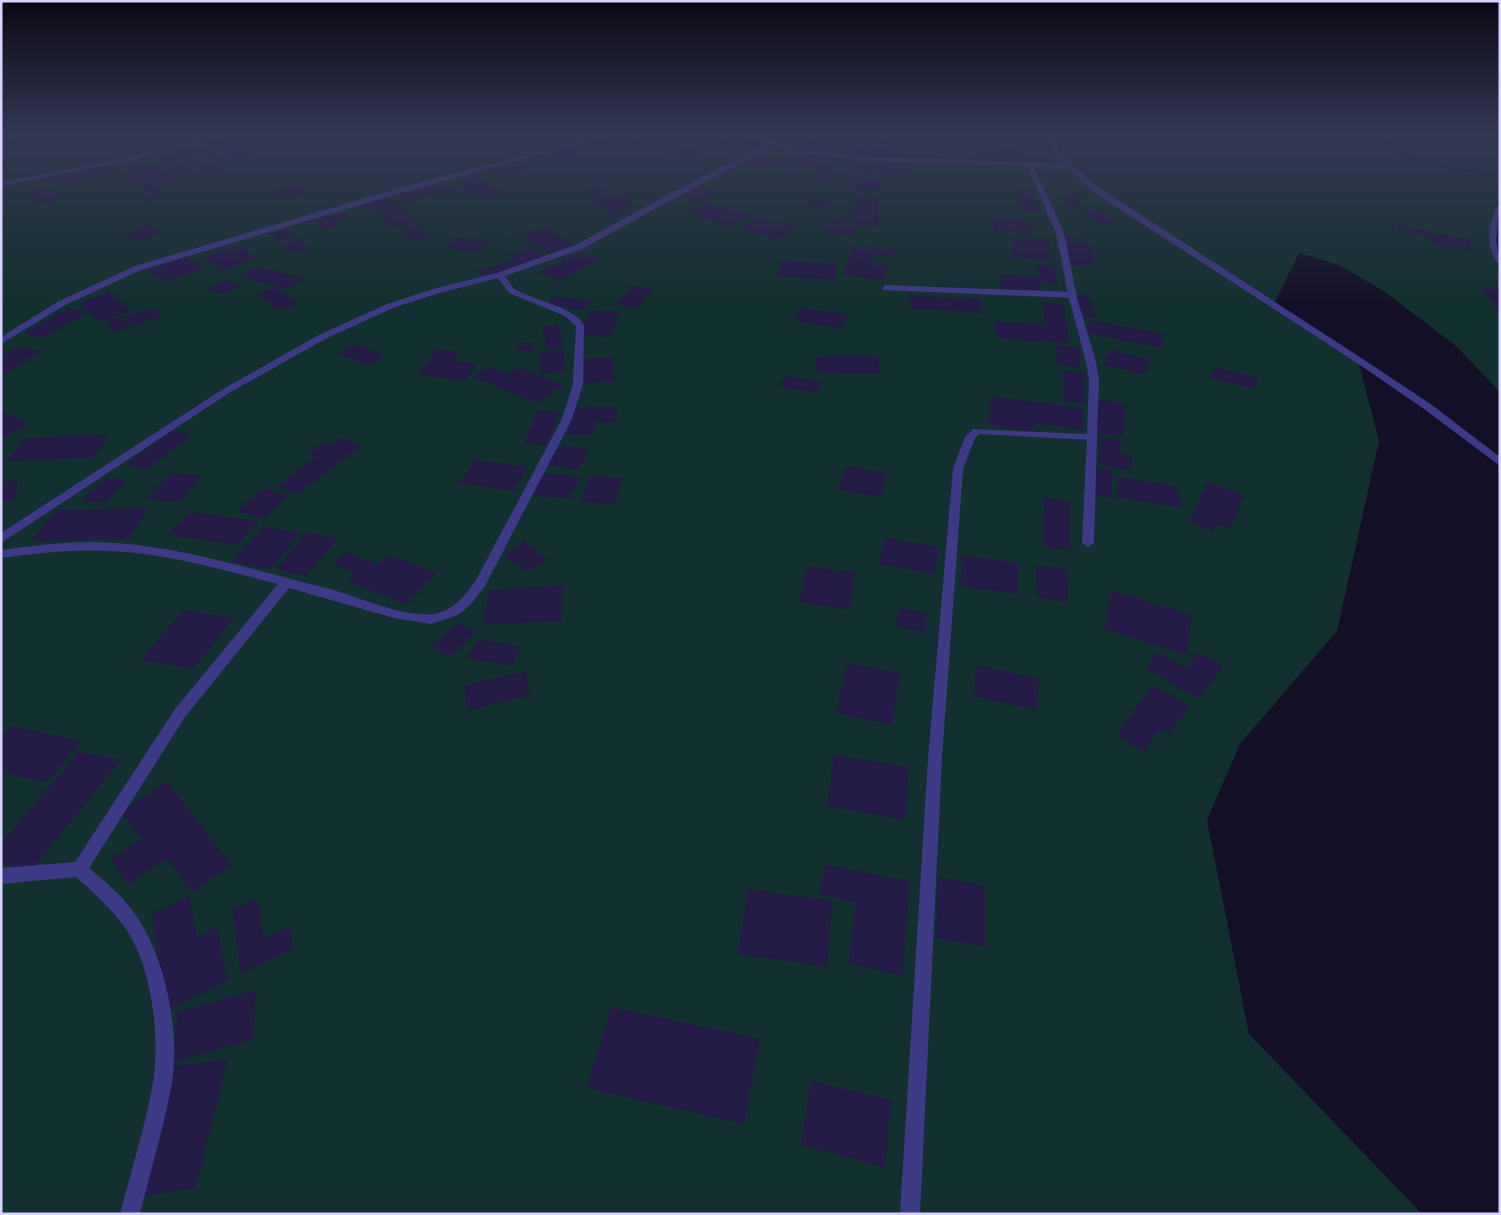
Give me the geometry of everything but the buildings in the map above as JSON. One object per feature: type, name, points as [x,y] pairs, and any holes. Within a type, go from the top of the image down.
[{"type":"street","points":[[1,341],[62,303],[138,268],[396,192]]},
{"type":"street","points":[[1,539],[226,391],[322,337],[398,304],[436,291],[500,275],[579,247],[680,192]]},
{"type":"street","points":[[1042,192],[1058,228],[1094,381],[1088,543]]},
{"type":"street","points":[[1099,192],[1428,407],[1500,463]]},
{"type":"street","points":[[1500,206],[1492,234],[1492,248],[1500,261]]},
{"type":"street","points":[[1,554],[68,548],[114,547],[184,557],[240,569],[285,584],[417,618],[431,619],[444,617],[456,610],[474,594],[562,430],[578,384],[580,326],[577,321],[566,314],[512,291],[500,275]]},
{"type":"street","points":[[886,288],[1073,295]]},
{"type":"street","points":[[910,1214],[935,758],[958,469],[970,437],[977,431],[1092,437]]},
{"type":"street","points":[[79,869],[180,713],[285,584]]},
{"type":"street","points":[[1,876],[79,869],[119,906],[144,944],[155,979],[161,1018],[164,1047],[162,1087],[130,1214]]},
{"type":"green space","points":[[1,192],[1500,192],[1500,212],[1492,248],[1500,261],[1500,392],[1456,346],[1382,290],[1339,265],[1299,253],[1272,308],[1359,364],[1379,441],[1337,631],[1240,744],[1207,820],[1249,1034],[1422,1214],[1,1214]]}]
